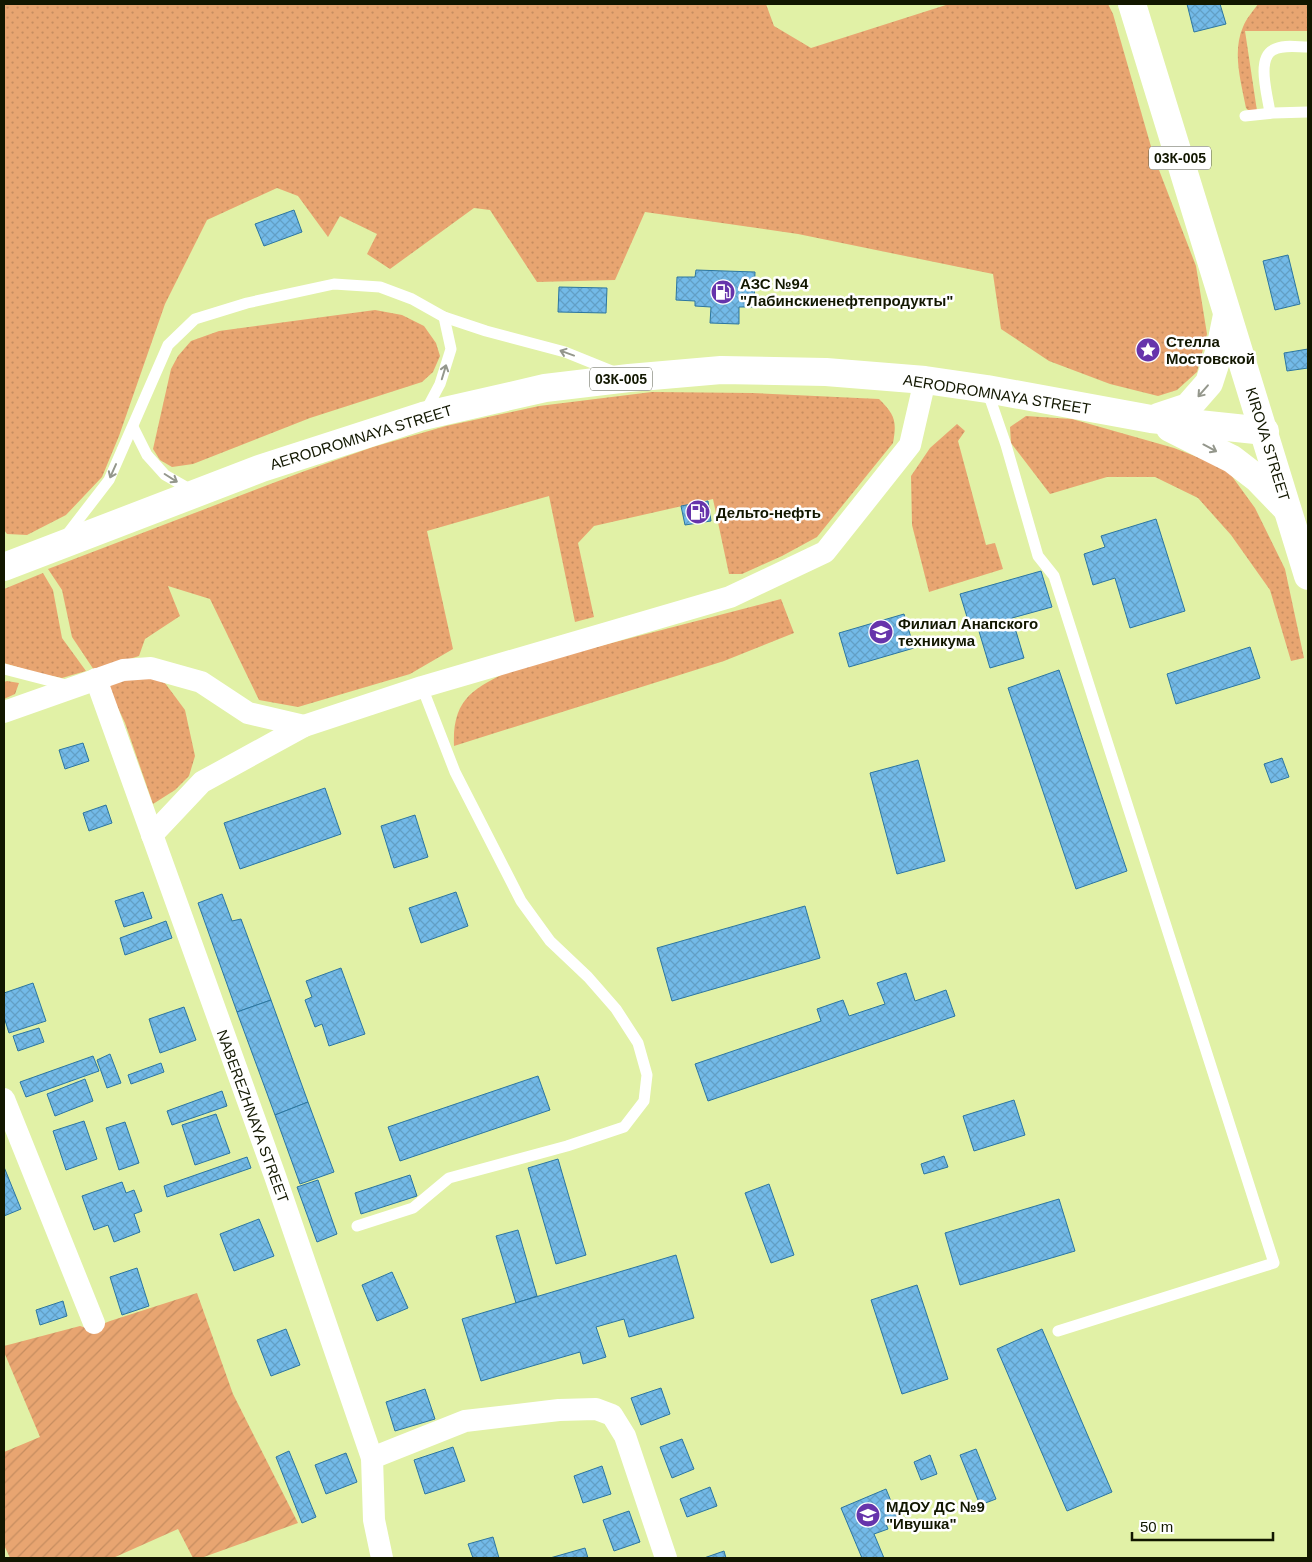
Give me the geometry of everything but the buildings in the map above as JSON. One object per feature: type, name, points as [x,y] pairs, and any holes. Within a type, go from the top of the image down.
[{"type":"main road","name":"03К-005","points":[[1132,4],[1227,312]]},
{"type":"main road","name":"AERODROMNAYA STREET","points":[[1151,419],[1188,407],[1209,384],[1220,349],[1227,312]]},
{"type":"main road","name":"KIROVA STREET","points":[[1227,312],[1308,576]]},
{"type":"main road","name":"AERODROMNAYA STREET","points":[[4,567],[262,468],[423,416],[545,388],[629,378],[721,370],[826,372],[925,380],[987,389],[1151,419],[1265,431]]},
{"type":"main road","name":"AERODROMNAYA STREET","points":[[1151,419],[1232,459],[1258,479],[1288,510]]},
{"type":"street","points":[[152,835],[202,782],[304,726],[422,687],[730,597],[825,552],[910,445],[925,380]]},
{"type":"street","points":[[4,712],[123,670],[151,668],[201,682],[248,713],[304,726]]},
{"type":"street","name":"NABEREZHNAYA STREET","points":[[96,679],[272,1167],[372,1458],[374,1520],[382,1558]]},
{"type":"street","points":[[4,1099],[94,1323]]},
{"type":"street","points":[[372,1458],[465,1421],[559,1410],[596,1408],[612,1415],[625,1436],[666,1558]]},
{"type":"lane","points":[[1270,113],[1264,74],[1264,60],[1272,50],[1284,47],[1308,47]]},
{"type":"lane","points":[[1245,116],[1308,112]]},
{"type":"lane","points":[[58,546],[109,480],[168,345],[195,319],[247,303],[334,284],[380,287],[412,299],[444,317],[486,331],[565,352],[629,378]]},
{"type":"lane","points":[[423,416],[440,384],[451,349],[444,317]]},
{"type":"lane","points":[[987,389],[1006,445],[1038,556],[1054,576],[1274,1262],[1058,1331]]},
{"type":"lane","points":[[133,427],[147,455],[165,475],[196,493]]},
{"type":"lane","points":[[4,669],[73,687]]},
{"type":"lane","points":[[357,1226],[413,1208],[449,1178],[567,1146],[624,1127],[644,1101],[647,1075],[638,1043],[616,1009],[588,977],[550,941],[521,900],[455,772],[422,687]]},
{"type":"green space","points":[[4,4],[766,4],[774,26],[811,48],[949,4],[1108,4],[1113,14],[1154,157],[1196,266],[1207,334],[1197,372],[1177,390],[1158,396],[1110,384],[1049,361],[1001,329],[993,274],[798,234],[645,212],[615,280],[537,282],[490,210],[474,208],[390,269],[367,254],[377,234],[340,216],[328,237],[298,196],[277,188],[207,220],[165,304],[119,436],[102,477],[66,515],[27,535],[7,534],[4,530]]},
{"type":"green space","points":[[1258,4],[1308,4],[1308,31],[1245,31],[1257,111],[1246,108],[1240,78],[1238,47],[1243,27]]},
{"type":"green space","points":[[375,310],[402,315],[424,326],[436,343],[440,356],[433,372],[422,382],[310,418],[193,464],[172,467],[160,460],[153,449],[171,369],[178,356],[191,341],[219,331]]},
{"type":"green space","points":[[652,392],[752,393],[879,399],[894,419],[893,443],[817,537],[782,556],[742,574],[729,574],[713,499],[594,526],[578,543],[594,617],[575,622],[549,496],[427,531],[453,649],[410,674],[298,707],[259,700],[210,599],[168,586],[180,616],[145,639],[139,656],[94,670],[72,637],[62,590],[48,569],[302,472],[373,447],[446,426],[539,406]]},
{"type":"green space","points":[[1026,416],[1072,419],[1174,448],[1226,468],[1255,508],[1285,569],[1304,658],[1291,661],[1270,590],[1231,535],[1198,498],[1155,477],[1107,477],[1050,494],[1011,443],[1010,427]]},
{"type":"green space","points":[[957,424],[965,431],[958,441],[986,545],[995,543],[1003,569],[929,592],[912,525],[911,476],[930,448]]},
{"type":"green space","points":[[43,573],[53,590],[62,638],[86,671],[62,678],[4,663],[4,589]]},
{"type":"green space","points":[[781,599],[794,633],[724,661],[454,746],[454,729],[457,716],[469,696],[478,688],[515,668]]},
{"type":"green space","points":[[108,679],[162,679],[185,710],[195,756],[189,776],[175,790],[153,804],[125,723],[110,691]]},
{"type":"green space","points":[[4,682],[19,683],[15,694],[4,699]]},
{"type":"green space","points":[[197,1293],[233,1394],[298,1523],[201,1558],[193,1558],[178,1529],[113,1558],[10,1558],[4,1545],[4,1452],[40,1437],[4,1352],[4,1346],[80,1326],[90,1329]]},
{"type":"place","name":"АЗС №94 \"Лабинскиенефтепродукты\"","points":[[723,292]]},
{"type":"place","name":"Стелла Мостовской","points":[[1148,350]]},
{"type":"place","name":"Дельто-нефть","points":[[698,512]]},
{"type":"place","name":"Филиал Анапского техникума","points":[[881,632]]},
{"type":"place","name":"МДОУ ДС №9 \"Ивушка\"","points":[[868,1515]]}]
